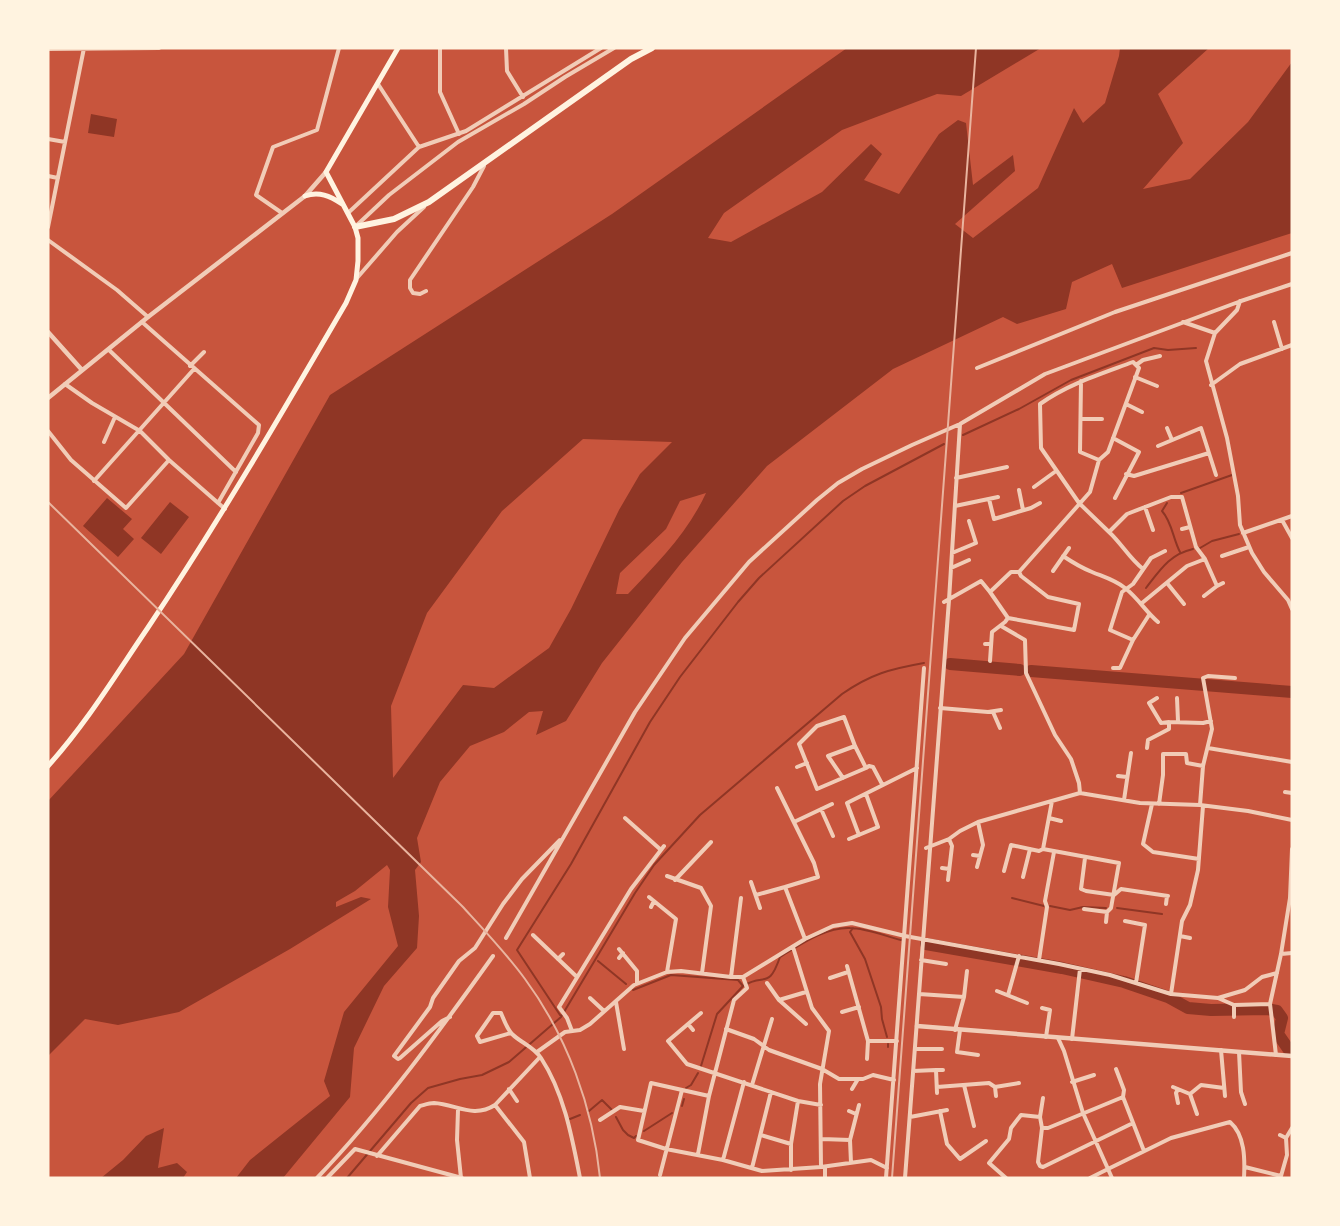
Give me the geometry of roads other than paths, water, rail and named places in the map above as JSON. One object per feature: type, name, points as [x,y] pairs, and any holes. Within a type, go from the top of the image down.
[{"type":"main road","points":[[48,766],[96,706],[194,560],[346,303],[356,280],[358,249],[355,227],[326,172],[398,48]]},
{"type":"main road","points":[[355,227],[394,219],[429,202],[631,59],[652,48]]},
{"type":"main road","points":[[305,196],[316,193],[329,196],[343,205]]},
{"type":"street","points":[[51,49],[159,48]]},
{"type":"street","points":[[282,213],[256,195],[273,147],[317,130],[339,48]]},
{"type":"street","points":[[440,48],[440,92],[459,134]]},
{"type":"street","points":[[506,48],[507,71],[523,96]]},
{"type":"street","points":[[348,213],[419,147],[459,134],[601,48]]},
{"type":"street","points":[[355,227],[389,195],[458,142],[524,105],[565,76],[614,48]]},
{"type":"street","points":[[48,227],[84,49]]},
{"type":"street","points":[[377,83],[419,147]]},
{"type":"street","points":[[48,139],[65,142]]},
{"type":"street","points":[[426,291],[420,294],[413,293],[410,280],[473,187],[485,162]]},
{"type":"street","points":[[48,398],[148,317],[305,196],[326,172]]},
{"type":"street","points":[[48,176],[58,178]]},
{"type":"street","points":[[356,280],[397,232],[429,202]]},
{"type":"street","points":[[48,240],[117,290],[148,317]]},
{"type":"street","points":[[977,368],[1115,312],[1292,253]]},
{"type":"street","points":[[506,938],[635,712],[679,647],[749,562],[838,483],[912,445],[960,424],[1045,374],[1182,322],[1292,284]]},
{"type":"street","points":[[1241,301],[1237,310],[1215,333],[1206,361],[1227,438],[1243,533],[1249,548],[1264,572],[1292,609]]},
{"type":"street","points":[[142,322],[259,425],[258,433],[218,503]]},
{"type":"street","points":[[1182,322],[1215,333]]},
{"type":"street","points":[[1274,322],[1282,349]]},
{"type":"street","points":[[48,332],[82,370]]},
{"type":"street","points":[[1211,385],[1240,364],[1292,345]]},
{"type":"street","points":[[109,350],[236,472]]},
{"type":"street","points":[[94,481],[164,403],[204,352]]},
{"type":"street","points":[[1136,365],[1143,360],[1160,356]]},
{"type":"street","points":[[990,592],[1011,572],[1018,572],[1079,503],[1090,492],[1099,460],[1108,452],[1138,368],[1133,362],[1081,381],[1040,404],[1041,448],[1079,503],[1122,545],[1130,559],[1143,569]]},
{"type":"street","points":[[1135,377],[1157,386]]},
{"type":"street","points":[[1081,381],[1080,452],[1099,460]]},
{"type":"street","points":[[65,384],[140,431],[225,509]]},
{"type":"street","points":[[1126,404],[1142,412]]},
{"type":"street","points":[[104,442],[115,417]]},
{"type":"street","points":[[1081,419],[1102,419]]},
{"type":"street","points":[[905,1178],[960,424]]},
{"type":"street","points":[[1167,428],[1172,440]]},
{"type":"street","points":[[1158,446],[1201,428],[1216,475]]},
{"type":"street","points":[[48,431],[71,460],[126,508],[169,460]]},
{"type":"street","points":[[1113,438],[1139,452],[1114,492],[1115,498]]},
{"type":"street","points":[[1126,474],[1134,477],[1209,453]]},
{"type":"street","points":[[957,478],[1007,467]]},
{"type":"street","points":[[1034,487],[1056,471]]},
{"type":"street","points":[[1019,490],[1023,510]]},
{"type":"street","points":[[955,506],[998,497]]},
{"type":"street","points":[[1109,532],[1127,514],[1171,497],[1182,497],[1196,548],[1205,559],[1217,586]]},
{"type":"street","points":[[989,499],[994,519],[1040,503]]},
{"type":"street","points":[[1145,507],[1153,530]]},
{"type":"street","points":[[1243,533],[1292,516]]},
{"type":"street","points":[[1282,520],[1292,538]]},
{"type":"street","points":[[952,553],[976,543],[969,521]]},
{"type":"street","points":[[1182,529],[1190,527]]},
{"type":"street","points":[[1053,571],[1069,548]]},
{"type":"street","points":[[1222,556],[1249,548]]},
{"type":"street","points":[[1132,640],[1110,630],[1122,592],[1133,584],[1151,558],[1165,551]]},
{"type":"street","points":[[1063,556],[1090,572],[1108,577],[1126,589],[1158,622]]},
{"type":"street","points":[[1142,603],[1187,566],[1205,559]]},
{"type":"street","points":[[951,569],[969,560]]},
{"type":"street","points":[[946,601],[981,581],[1008,618],[1074,630],[1079,604],[1048,597],[1018,572]]},
{"type":"street","points":[[1167,583],[1184,604]]},
{"type":"street","points":[[1204,596],[1223,583]]},
{"type":"street","points":[[1287,600],[1292,596]]},
{"type":"street","points":[[1113,668],[1120,668],[1132,640],[1149,615]]},
{"type":"street","points":[[990,661],[992,632],[1008,618]]},
{"type":"street","points":[[1001,626],[1025,640],[1026,673],[1055,735],[1071,759],[1080,793]]},
{"type":"street","points":[[985,644],[991,644]]},
{"type":"street","points":[[886,1178],[924,668]]},
{"type":"street","points":[[1171,994],[1182,921],[1190,905],[1198,859],[1203,766],[1212,729],[1203,678],[1208,676],[1235,678]]},
{"type":"street","points":[[1157,698],[1149,703],[1161,723],[1211,721]]},
{"type":"street","points":[[1177,698],[1178,721]]},
{"type":"street","points":[[940,708],[993,712],[1001,710]]},
{"type":"street","points":[[993,712],[1000,728]]},
{"type":"street","points":[[866,768],[844,717],[817,726],[798,744],[817,789],[873,767],[882,784]]},
{"type":"street","points":[[1147,748],[1148,740],[1169,729],[1169,722]]},
{"type":"street","points":[[843,778],[828,756],[855,746]]},
{"type":"street","points":[[1208,748],[1292,762]]},
{"type":"street","points":[[1124,800],[1131,753]]},
{"type":"street","points":[[1159,804],[1163,754],[1186,754],[1187,763],[1203,766]]},
{"type":"street","points":[[796,767],[807,763]]},
{"type":"street","points":[[859,836],[847,803],[917,768]]},
{"type":"street","points":[[1118,776],[1127,777]]},
{"type":"street","points":[[756,895],[818,877],[814,863],[777,788]]},
{"type":"street","points":[[1284,792],[1292,793]]},
{"type":"street","points":[[928,847],[949,839],[978,822],[1080,793],[1152,804],[1248,811],[1292,820]]},
{"type":"street","points":[[849,839],[878,827],[866,794]]},
{"type":"street","points":[[1043,849],[1043,835],[1052,801]]},
{"type":"street","points":[[794,822],[832,804]]},
{"type":"street","points":[[1152,804],[1143,844],[1152,852],[1198,859]]},
{"type":"street","points":[[821,809],[833,836]]},
{"type":"street","points":[[572,1031],[567,1017],[559,1007],[631,889],[662,848],[625,818]]},
{"type":"street","points":[[1049,818],[1061,821]]},
{"type":"street","points":[[977,867],[982,845],[978,822]]},
{"type":"street","points":[[450,1017],[442,1021],[400,1058],[394,1056],[430,1007],[459,961],[475,948],[522,879],[565,836]]},
{"type":"street","points":[[948,880],[952,846],[949,839]]},
{"type":"street","points":[[675,880],[711,842]]},
{"type":"street","points":[[1004,871],[1011,845],[1119,864],[1112,908],[1107,912],[1106,922]]},
{"type":"street","points":[[1023,877],[1030,849]]},
{"type":"street","points":[[1276,1055],[1270,1004],[1290,898],[1292,849]]},
{"type":"street","points":[[1039,960],[1047,907],[1045,900],[1054,852]]},
{"type":"street","points":[[973,855],[980,856]]},
{"type":"street","points":[[1085,858],[1081,889],[1114,895],[1121,889],[1146,892],[1168,896],[1166,904]]},
{"type":"street","points":[[1006,862],[1013,864]]},
{"type":"street","points":[[942,868],[949,869]]},
{"type":"street","points":[[667,876],[701,888],[711,906],[702,973]]},
{"type":"street","points":[[751,882],[760,908]]},
{"type":"street","points":[[1146,892],[1147,884]]},
{"type":"street","points":[[785,887],[805,939]]},
{"type":"street","points":[[649,897],[675,919],[667,972]]},
{"type":"street","points":[[731,977],[741,898]]},
{"type":"street","points":[[651,907],[654,901]]},
{"type":"street","points":[[1084,909],[1107,912]]},
{"type":"street","points":[[1125,921],[1145,925],[1136,983]]},
{"type":"street","points":[[537,1052],[565,1032],[580,1030],[637,984],[667,972],[681,971],[743,977],[805,939],[833,926],[852,923],[904,936],[1080,969],[1171,994],[1218,998],[1234,1005],[1270,1004]]},
{"type":"street","points":[[538,939],[543,934]]},
{"type":"street","points":[[533,935],[577,977]]},
{"type":"street","points":[[1180,936],[1190,938]]},
{"type":"street","points":[[1142,946],[1150,947]]},
{"type":"street","points":[[793,947],[812,1008],[829,1031],[820,1084],[825,1178]]},
{"type":"street","points":[[619,948],[637,971],[637,984]]},
{"type":"street","points":[[619,958],[623,953]]},
{"type":"street","points":[[1281,954],[1292,953]]},
{"type":"street","points":[[558,959],[563,954]]},
{"type":"street","points":[[317,1178],[404,1077],[493,956]]},
{"type":"street","points":[[1008,995],[1019,956]]},
{"type":"street","points":[[921,960],[946,964]]},
{"type":"street","points":[[847,966],[868,1041],[867,1059]]},
{"type":"street","points":[[1072,1039],[1080,969]]},
{"type":"street","points":[[966,971],[957,1052],[978,1055]]},
{"type":"street","points":[[830,978],[848,972]]},
{"type":"street","points":[[1218,998],[1245,990],[1262,977],[1277,973]]},
{"type":"street","points":[[698,1155],[714,1074],[734,1000],[747,988],[743,977]]},
{"type":"street","points":[[767,983],[779,1000],[806,1024]]},
{"type":"street","points":[[779,1000],[806,992]]},
{"type":"street","points":[[997,992],[1027,1003]]},
{"type":"street","points":[[919,994],[964,997]]},
{"type":"street","points":[[590,998],[604,1011]]},
{"type":"street","points":[[615,1001],[624,1049]]},
{"type":"street","points":[[1234,1005],[1234,1017]]},
{"type":"street","points":[[842,1012],[859,1007]]},
{"type":"street","points":[[1042,1008],[1050,1010],[1046,1037]]},
{"type":"street","points":[[512,1033],[480,1042],[477,1036],[493,1013],[501,1013],[512,1033],[541,1057],[552,1077],[568,1122],[580,1178]]},
{"type":"street","points":[[701,1013],[668,1041],[687,1064],[798,1101],[821,1105]]},
{"type":"street","points":[[752,1085],[772,1019]]},
{"type":"street","points":[[688,1024],[693,1030]]},
{"type":"street","points":[[917,1026],[1292,1056]]},
{"type":"street","points":[[726,1029],[764,1044],[769,1050],[822,1069],[839,1079],[858,1079],[873,1075],[894,1080]]},
{"type":"street","points":[[615,1037],[622,1035]]},
{"type":"street","points":[[1058,1038],[1083,1113],[1113,1178]]},
{"type":"street","points":[[868,1041],[897,1041]]},
{"type":"street","points":[[915,1049],[942,1049]]},
{"type":"street","points":[[1221,1050],[1225,1096]]},
{"type":"street","points":[[1239,1052],[1239,1072],[1245,1104]]},
{"type":"street","points":[[377,1156],[420,1106],[435,1103],[458,1110],[487,1109],[495,1105],[541,1057]]},
{"type":"street","points":[[1116,1068],[1144,1151]]},
{"type":"street","points":[[936,1070],[937,1093]]},
{"type":"street","points":[[913,1071],[944,1070]]},
{"type":"street","points":[[1072,1082],[1094,1075]]},
{"type":"street","points":[[852,1089],[858,1079]]},
{"type":"street","points":[[723,1160],[744,1082]]},
{"type":"street","points":[[709,1096],[651,1083],[638,1140],[666,1149],[723,1160],[762,1171],[823,1167],[871,1160],[887,1168]]},
{"type":"street","points":[[937,1087],[989,1083],[995,1087],[1019,1083]]},
{"type":"street","points":[[964,1085],[974,1125]]},
{"type":"street","points":[[1190,1094],[1201,1085],[1224,1088]]},
{"type":"street","points":[[995,1087],[996,1096]]},
{"type":"street","points":[[1178,1103],[1175,1088],[1190,1094],[1197,1114]]},
{"type":"street","points":[[509,1089],[517,1101]]},
{"type":"street","points":[[660,1175],[682,1090]]},
{"type":"street","points":[[752,1168],[771,1092]]},
{"type":"street","points":[[1042,1128],[1124,1097]]},
{"type":"street","points":[[1243,1097],[1250,1097]]},
{"type":"street","points":[[1043,1098],[1038,1153],[1040,1166],[1043,1167],[1133,1123]]},
{"type":"street","points":[[791,1170],[791,1144],[798,1101]]},
{"type":"street","points":[[495,1105],[524,1142],[531,1178]]},
{"type":"street","points":[[851,1163],[850,1140],[859,1105]]},
{"type":"street","points":[[600,1120],[620,1107],[645,1111]]},
{"type":"street","points":[[970,1112],[977,1109]]},
{"type":"street","points":[[327,1178],[355,1149],[461,1178],[457,1140],[458,1110]]},
{"type":"street","points":[[910,1117],[947,1110]]},
{"type":"street","points":[[849,1111],[856,1114]]},
{"type":"street","points":[[940,1111],[947,1144],[960,1159],[987,1141]]},
{"type":"street","points":[[1006,1178],[989,1163],[1009,1139],[1011,1128],[1021,1115],[1040,1117]]},
{"type":"street","points":[[1090,1178],[1171,1138],[1230,1122],[1236,1127],[1244,1149],[1244,1178]]},
{"type":"street","points":[[1245,1167],[1281,1177],[1287,1155],[1286,1138],[1292,1128]]},
{"type":"street","points":[[1280,1135],[1286,1138]]},
{"type":"street","points":[[761,1136],[791,1144]]},
{"type":"street","points":[[822,1139],[850,1140]]},
{"type":"street","points":[[434,1171],[434,1178]]},
{"type":"waterway","points":[[963,435],[1019,409],[1071,380],[1154,348],[1168,350],[1196,348]]},
{"type":"waterway","points":[[560,1015],[517,950],[571,864],[650,722],[680,677],[759,578],[843,501],[865,486],[944,444]]},
{"type":"waterway","points":[[1181,493],[1232,475]]},
{"type":"waterway","points":[[1167,503],[1162,511],[1168,520],[1180,552]]},
{"type":"waterway","points":[[1200,548],[1212,541],[1239,534]]},
{"type":"waterway","points":[[1146,588],[1172,559],[1193,549]]},
{"type":"waterway","points":[[347,1178],[411,1103],[428,1088],[482,1075],[509,1062],[561,1017],[654,865],[700,815],[842,694],[881,673],[924,663]]},
{"type":"waterway","points":[[950,664],[1020,670]]},
{"type":"waterway","points":[[1031,671],[1292,692]]},
{"type":"waterway","points":[[1012,898],[1044,906]]},
{"type":"waterway","points":[[1050,906],[1070,910],[1083,907],[1106,908]]},
{"type":"waterway","points":[[1117,908],[1162,914]]},
{"type":"waterway","points":[[633,990],[671,975],[738,980],[743,986],[769,977],[780,957],[796,947],[831,930],[841,928],[862,929],[901,940]]},
{"type":"waterway","points":[[853,928],[850,932],[865,959],[881,1007],[887,1037]]},
{"type":"waterway","points":[[926,944],[1062,968],[1124,982],[1168,997],[1188,1008],[1277,1011],[1282,1018],[1278,1034],[1289,1050],[1292,1050]]},
{"type":"waterway","points":[[598,961],[626,984]]},
{"type":"waterway","points":[[701,1066],[717,1014],[743,986]]},
{"type":"waterway","points":[[686,1088],[691,1085],[698,1073]]},
{"type":"waterway","points":[[682,1106],[684,1099]]},
{"type":"waterway","points":[[589,1111],[602,1100],[612,1110]]},
{"type":"waterway","points":[[644,1131],[672,1113]]},
{"type":"waterway","points":[[570,1119],[580,1115]]},
{"type":"waterway","points":[[616,1117],[628,1135],[634,1138],[636,1136]]},
{"type":"railway","points":[[892,1178],[976,48]]},
{"type":"railway","points":[[48,502],[462,906],[510,960],[540,1001],[576,1073],[591,1125],[600,1178]]}]
